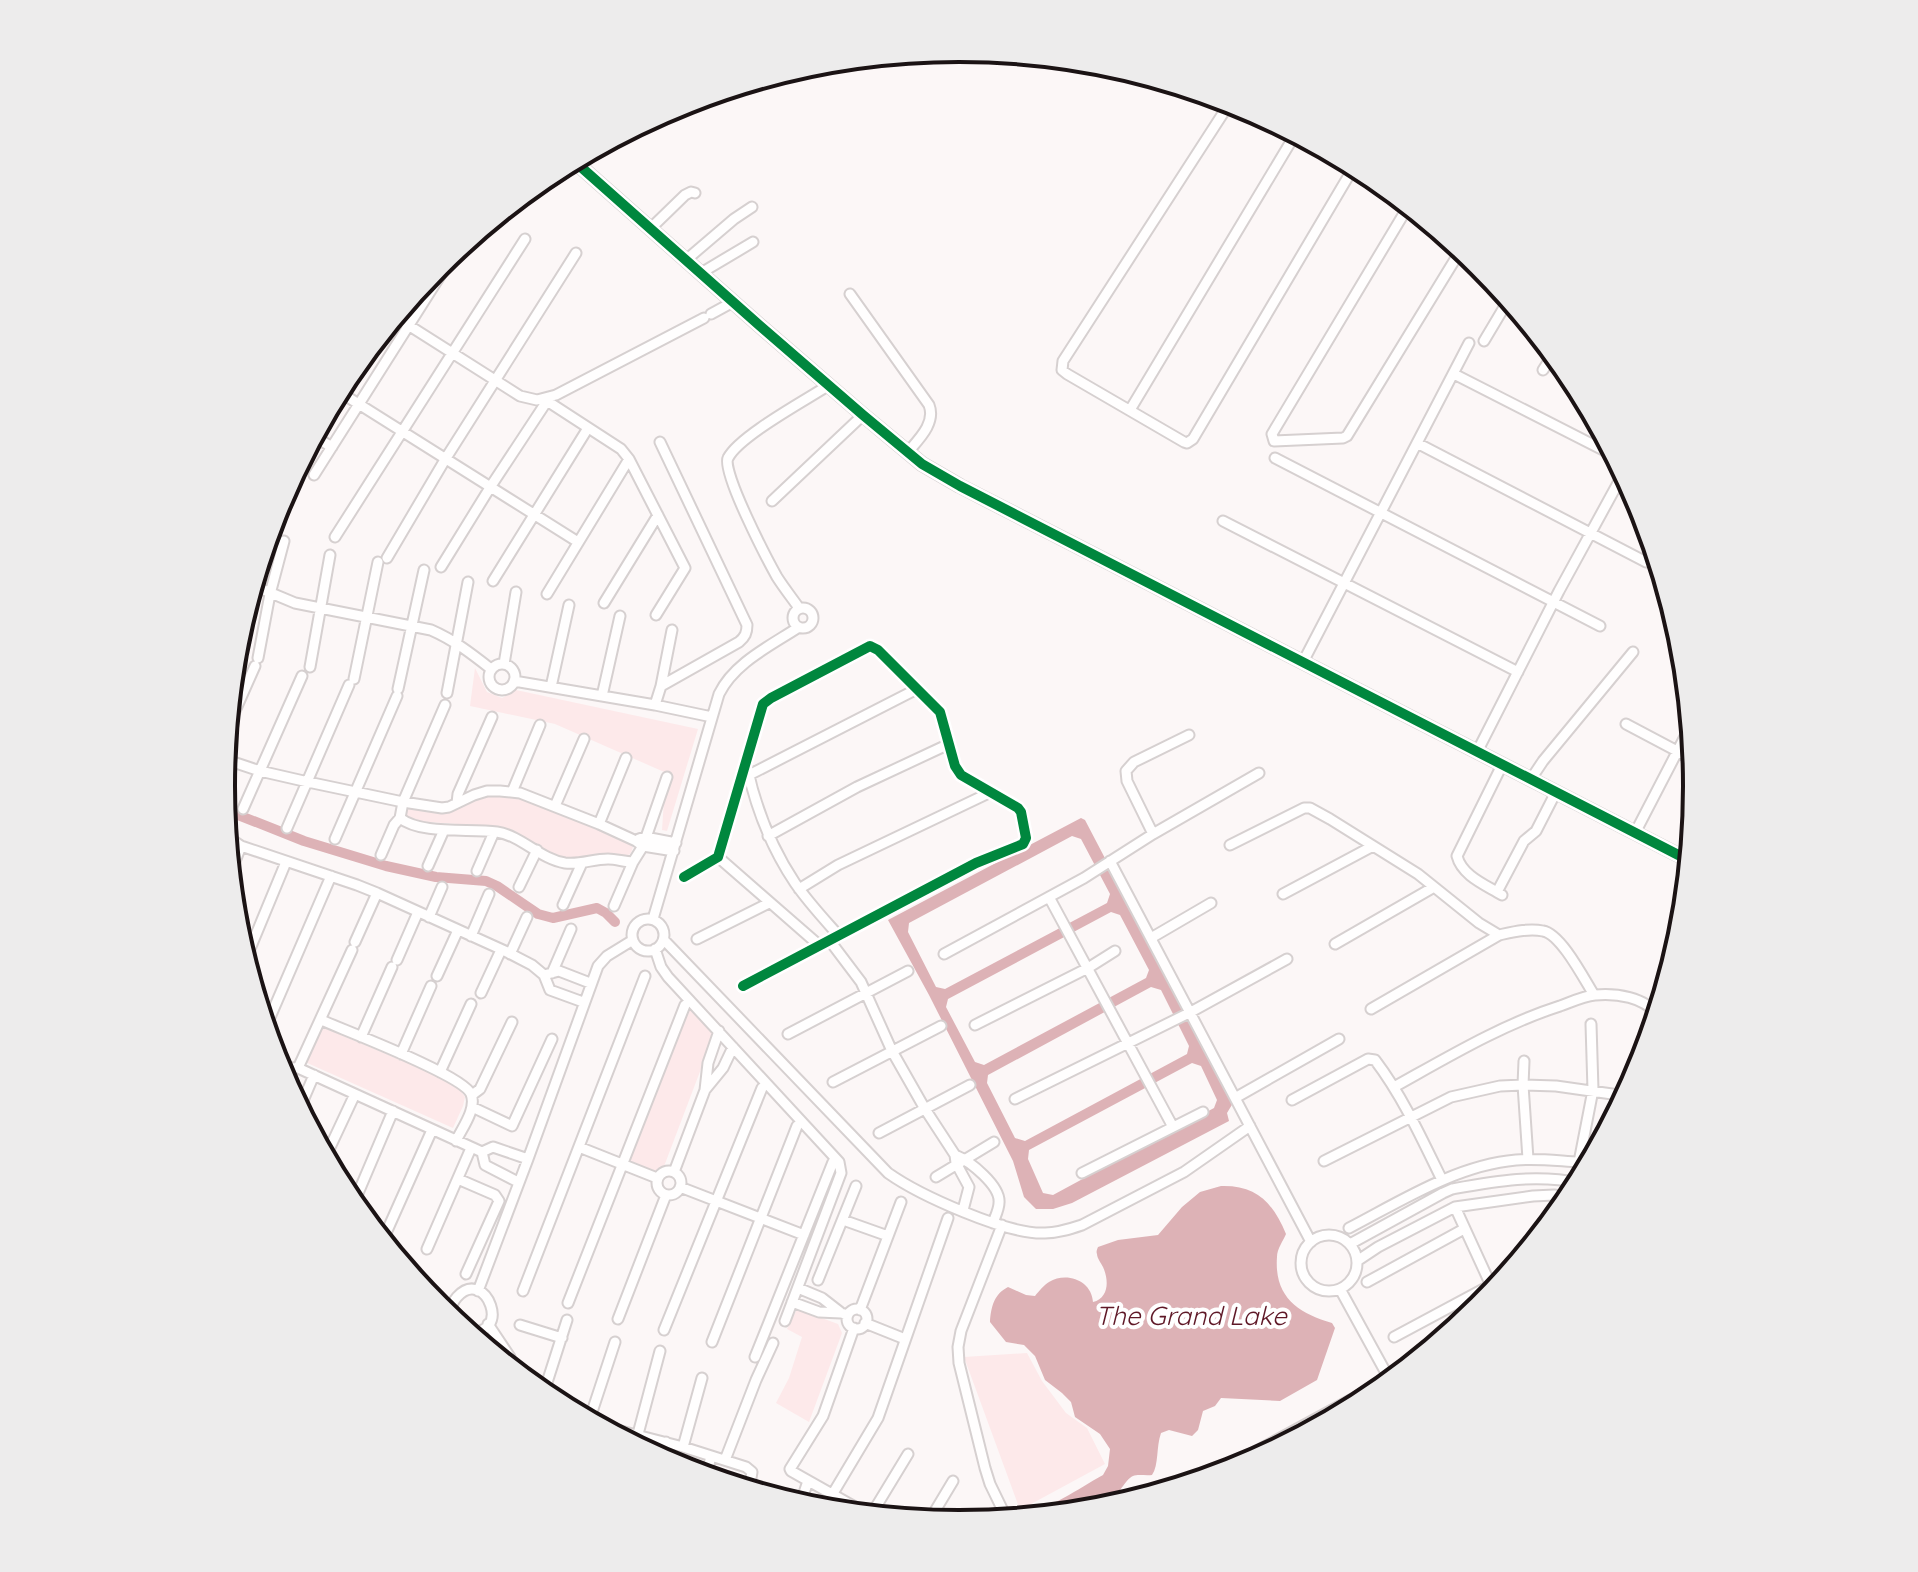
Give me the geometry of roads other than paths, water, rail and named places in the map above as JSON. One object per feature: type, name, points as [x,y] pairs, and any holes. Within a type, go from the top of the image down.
[{"type":"street","points":[[1224,112],[1063,361],[1064,372],[1184,442],[1191,441],[1348,176]]},
{"type":"street","points":[[1130,410],[1290,143]]},
{"type":"street","points":[[582,168],[922,464],[1679,855]]},
{"type":"street","points":[[650,229],[688,192],[695,193]]},
{"type":"street","points":[[686,260],[752,207]]},
{"type":"street","points":[[1403,215],[1272,434],[1274,441],[1347,436],[1455,259]]},
{"type":"street","points":[[335,537],[525,239]]},
{"type":"street","points":[[701,273],[753,242]]},
{"type":"street","points":[[287,828],[352,682],[382,560],[576,253]]},
{"type":"street","points":[[850,294],[931,411],[926,429],[908,452]]},
{"type":"street","points":[[314,475],[428,295]]},
{"type":"street","points":[[441,567],[545,400],[733,302]]},
{"type":"street","points":[[1484,341],[1503,309]]},
{"type":"street","points":[[404,323],[524,398],[545,400],[621,449],[685,568],[656,615]]},
{"type":"street","points":[[1303,662],[1469,343]]},
{"type":"street","points":[[1543,370],[1547,364]]},
{"type":"street","points":[[1454,374],[1598,447]]},
{"type":"street","points":[[799,608],[765,554],[731,482],[726,464],[750,435],[829,385]]},
{"type":"street","points":[[349,397],[578,542]]},
{"type":"street","points":[[772,501],[863,415]]},
{"type":"street","points":[[493,581],[588,428]]},
{"type":"street","points":[[323,442],[332,447]]},
{"type":"street","points":[[660,442],[747,625],[745,636],[739,642],[661,686]]},
{"type":"street","points":[[1417,443],[1646,562]]},
{"type":"street","points":[[1275,458],[1600,626]]},
{"type":"street","points":[[547,594],[629,459]]},
{"type":"street","points":[[1477,752],[1617,485]]},
{"type":"street","points":[[604,603],[658,515]]},
{"type":"street","points":[[1223,521],[1518,672]]},
{"type":"street","points":[[240,698],[256,662],[284,541]]},
{"type":"street","points":[[310,667],[330,555]]},
{"type":"street","points":[[335,839],[398,693],[424,570]]},
{"type":"street","points":[[447,693],[468,582]]},
{"type":"street","points":[[262,590],[295,603],[431,630],[457,643],[491,669]]},
{"type":"street","points":[[504,664],[516,592]]},
{"type":"street","points":[[551,687],[569,605]]},
{"type":"street","points":[[653,919],[719,694],[735,670],[799,627],[808,627],[813,613],[808,608],[799,608],[793,614],[793,622],[799,627]]},
{"type":"street","points":[[602,696],[620,616]]},
{"type":"street","points":[[655,705],[672,630]]},
{"type":"street","points":[[684,877],[718,857],[766,700],[870,646],[943,716],[955,766],[961,775],[1021,812],[1026,838],[1023,844],[976,863],[743,986]]},
{"type":"street","points":[[1531,779],[1633,652]]},
{"type":"street","points":[[504,664],[513,670],[514,681],[508,689],[498,690],[490,684],[491,669],[504,664]]},
{"type":"street","points":[[243,809],[302,676]]},
{"type":"street","points":[[514,681],[712,717]]},
{"type":"street","points":[[749,775],[917,689]]},
{"type":"street","points":[[381,855],[400,818],[403,802],[445,705]]},
{"type":"street","points":[[457,803],[458,794],[492,717]]},
{"type":"street","points":[[1626,724],[1682,753]]},
{"type":"street","points":[[512,792],[540,725]]},
{"type":"street","points":[[1153,834],[1127,781],[1126,771],[1134,762],[1189,735]]},
{"type":"street","points":[[555,806],[584,739]]},
{"type":"street","points":[[1635,833],[1681,743]]},
{"type":"street","points":[[768,836],[857,787],[949,744]]},
{"type":"street","points":[[599,824],[626,758]]},
{"type":"street","points":[[236,763],[356,793],[442,808],[487,791],[520,793],[641,841],[675,847]]},
{"type":"street","points":[[746,764],[768,836],[861,982],[892,1051],[925,1109],[959,1159],[970,1191],[963,1210]]},
{"type":"street","points":[[1502,765],[1457,856],[1461,866],[1473,877],[1500,893],[1524,841],[1536,831],[1556,792]]},
{"type":"street","points":[[944,954],[1084,878],[1259,773]]},
{"type":"street","points":[[614,906],[667,777]]},
{"type":"street","points":[[799,889],[838,865],[991,792]]},
{"type":"street","points":[[1230,845],[1304,808],[1310,808],[1418,874],[1479,923],[1499,935]]},
{"type":"street","points":[[400,818],[410,824],[444,830],[494,832],[513,837],[561,862],[582,863],[604,859],[633,862]]},
{"type":"street","points":[[428,866],[444,830]]},
{"type":"street","points":[[477,871],[494,832]]},
{"type":"street","points":[[238,844],[377,893],[548,974],[559,971],[590,983]]},
{"type":"street","points":[[239,852],[241,846]]},
{"type":"street","points":[[1283,894],[1373,846]]},
{"type":"street","points":[[519,887],[537,850]]},
{"type":"street","points":[[718,857],[820,946]]},
{"type":"street","points":[[253,942],[286,862]]},
{"type":"street","points":[[1109,862],[1311,1242]]},
{"type":"street","points":[[563,905],[582,863]]},
{"type":"street","points":[[272,1014],[331,876]]},
{"type":"street","points":[[429,917],[442,887]]},
{"type":"street","points":[[1335,944],[1434,887]]},
{"type":"street","points":[[298,1068],[377,893]]},
{"type":"street","points":[[471,936],[489,894]]},
{"type":"street","points":[[1049,897],[1173,1127]]},
{"type":"street","points":[[697,939],[769,903]]},
{"type":"street","points":[[1151,938],[1211,903]]},
{"type":"street","points":[[361,1037],[418,912]]},
{"type":"street","points":[[481,993],[527,917]]},
{"type":"street","points":[[664,940],[655,949],[642,949],[633,940],[635,925],[643,919],[653,919],[662,925],[664,940],[888,1173],[916,1191],[997,1224],[1020,1231],[1045,1233],[1082,1225],[1184,1172],[1250,1126]]},
{"type":"street","points":[[571,929],[548,974],[550,990],[583,1002]]},
{"type":"street","points":[[437,976],[458,930]]},
{"type":"street","points":[[1371,1009],[1499,935],[1521,930],[1542,930],[1556,938],[1594,995]]},
{"type":"street","points":[[478,1291],[590,983],[607,956],[633,940]]},
{"type":"street","points":[[655,949],[668,977],[834,1154],[841,1167],[785,1321]]},
{"type":"street","points":[[975,1025],[1088,968],[1115,951]]},
{"type":"street","points":[[1015,1099],[1173,1021],[1287,959]]},
{"type":"street","points":[[788,1034],[908,971]]},
{"type":"street","points":[[523,1291],[645,976]]},
{"type":"street","points":[[401,1054],[431,986]]},
{"type":"street","points":[[1394,1087],[1531,1015],[1594,995],[1624,997],[1648,1007]]},
{"type":"street","points":[[440,1072],[471,1004]]},
{"type":"street","points":[[568,1303],[685,1005]]},
{"type":"street","points":[[321,1020],[401,1054],[465,1086],[472,1095],[472,1107],[456,1141]]},
{"type":"street","points":[[472,1095],[480,1089],[512,1022]]},
{"type":"street","points":[[1586,1148],[1593,1090],[1591,1024]]},
{"type":"street","points":[[833,1082],[941,1026]]},
{"type":"street","points":[[674,1172],[705,1090],[708,1063],[719,1031]]},
{"type":"street","points":[[472,1107],[512,1126],[552,1039]]},
{"type":"street","points":[[1235,1098],[1339,1039]]},
{"type":"street","points":[[705,1090],[725,1066],[733,1047]]},
{"type":"street","points":[[1292,1100],[1368,1059],[1375,1060],[1411,1116],[1442,1180]]},
{"type":"street","points":[[1524,1061],[1528,1159]]},
{"type":"street","points":[[292,1068],[471,1148],[482,1152],[493,1147],[528,1159]]},
{"type":"street","points":[[305,1096],[314,1075]]},
{"type":"street","points":[[879,1133],[970,1085]]},
{"type":"street","points":[[1324,1161],[1451,1097],[1500,1086],[1523,1085],[1614,1094]]},
{"type":"street","points":[[664,1330],[762,1088]]},
{"type":"street","points":[[331,1146],[355,1094]]},
{"type":"street","points":[[359,1191],[393,1111]]},
{"type":"street","points":[[1082,1173],[1203,1112]]},
{"type":"street","points":[[712,1342],[797,1126]]},
{"type":"street","points":[[387,1230],[432,1130]]},
{"type":"street","points":[[936,1177],[959,1159],[994,1142]]},
{"type":"street","points":[[579,1147],[657,1178]]},
{"type":"street","points":[[427,1249],[471,1148]]},
{"type":"street","points":[[482,1152],[485,1165],[518,1182]]},
{"type":"street","points":[[959,1159],[987,1179],[997,1192],[1000,1203],[997,1224],[958,1347],[959,1363],[985,1468],[1002,1508]]},
{"type":"street","points":[[1349,1228],[1442,1180],[1479,1168],[1528,1159],[1576,1163]]},
{"type":"street","points":[[755,1357],[833,1162]]},
{"type":"street","points":[[663,1172],[674,1172],[680,1177],[680,1187],[674,1194],[666,1195],[657,1186],[657,1178],[663,1172]]},
{"type":"street","points":[[1350,1244],[1452,1189],[1532,1177],[1566,1180]]},
{"type":"street","points":[[458,1179],[495,1195],[499,1201],[466,1274]]},
{"type":"street","points":[[818,1280],[856,1186]]},
{"type":"street","points":[[680,1187],[804,1235]]},
{"type":"street","points":[[618,1319],[666,1195]]},
{"type":"street","points":[[1357,1261],[1455,1207],[1556,1195]]},
{"type":"street","points":[[860,1310],[901,1202]]},
{"type":"street","points":[[1455,1207],[1488,1279]]},
{"type":"street","points":[[832,1495],[876,1421],[948,1218]]},
{"type":"street","points":[[843,1220],[888,1236]]},
{"type":"street","points":[[1367,1282],[1464,1229]]},
{"type":"street","points":[[1324,1235],[1334,1235],[1350,1244],[1357,1261],[1352,1279],[1340,1289],[1328,1291],[1312,1285],[1305,1278],[1301,1261],[1303,1252],[1311,1242],[1324,1235]]},
{"type":"street","points":[[792,1302],[818,1311],[844,1314],[860,1310],[866,1317],[865,1323],[860,1328],[854,1328],[844,1314],[821,1297],[798,1288]]},
{"type":"street","points":[[1340,1289],[1385,1371]]},
{"type":"street","points":[[453,1304],[464,1292],[484,1294],[492,1305],[492,1319],[481,1329]]},
{"type":"street","points":[[1394,1337],[1470,1299]]},
{"type":"street","points":[[548,1381],[567,1320]]},
{"type":"street","points":[[865,1323],[905,1339]]},
{"type":"street","points":[[488,1324],[504,1349]]},
{"type":"street","points":[[520,1325],[562,1338]]},
{"type":"street","points":[[842,1500],[791,1471],[790,1467],[823,1416],[854,1328]]},
{"type":"street","points":[[593,1410],[615,1342]]},
{"type":"street","points":[[725,1460],[773,1343]]},
{"type":"street","points":[[660,1351],[638,1434],[746,1467],[752,1472],[751,1479]]},
{"type":"street","points":[[683,1447],[702,1378]]},
{"type":"street","points":[[664,1447],[666,1442]]},
{"type":"street","points":[[876,1505],[908,1454]]},
{"type":"street","points":[[709,1465],[711,1456]]},
{"type":"street","points":[[804,1493],[808,1481]]},
{"type":"street","points":[[936,1509],[953,1481]]},
{"type":"water","points":[[1081,818],[1085,820],[1233,1103],[1227,1113],[1229,1121],[1072,1203],[1053,1209],[1036,1209],[1024,1197],[1013,1161],[888,920]],"holes":[[[1072,836],[1081,839],[1110,894],[1107,903],[945,989],[936,987],[908,932],[909,923]],[[1111,912],[1120,915],[1149,970],[1146,978],[984,1065],[975,1062],[946,1007],[948,999]],[[1151,987],[1161,990],[1189,1046],[1187,1054],[1025,1141],[1015,1138],[987,1083],[988,1075]],[[1192,1063],[1201,1066],[1217,1100],[1214,1108],[1053,1195],[1043,1193],[1028,1159],[1029,1150]]]},
{"type":"water","name":"The Grand Lake","points":[[1221,1186],[1245,1189],[1262,1198],[1275,1213],[1286,1234],[1277,1257],[1277,1271],[1284,1293],[1299,1308],[1332,1323],[1335,1328],[1317,1380],[1280,1401],[1221,1398],[1215,1406],[1203,1411],[1198,1430],[1192,1436],[1169,1430],[1161,1433],[1152,1475],[1133,1476],[1119,1492],[1049,1504],[1103,1475],[1108,1466],[1110,1449],[1100,1434],[1075,1417],[1071,1402],[1045,1380],[1035,1356],[1024,1345],[1006,1342],[990,1322],[996,1297],[1008,1287],[1035,1296],[1049,1282],[1071,1278],[1088,1288],[1093,1302],[1098,1300],[1105,1293],[1107,1283],[1097,1256],[1098,1247],[1118,1240],[1158,1235],[1200,1192]]},
{"type":"waterway","points":[[236,814],[304,841],[386,866],[436,877],[486,881],[538,914],[553,918],[597,908],[615,922]]}]
